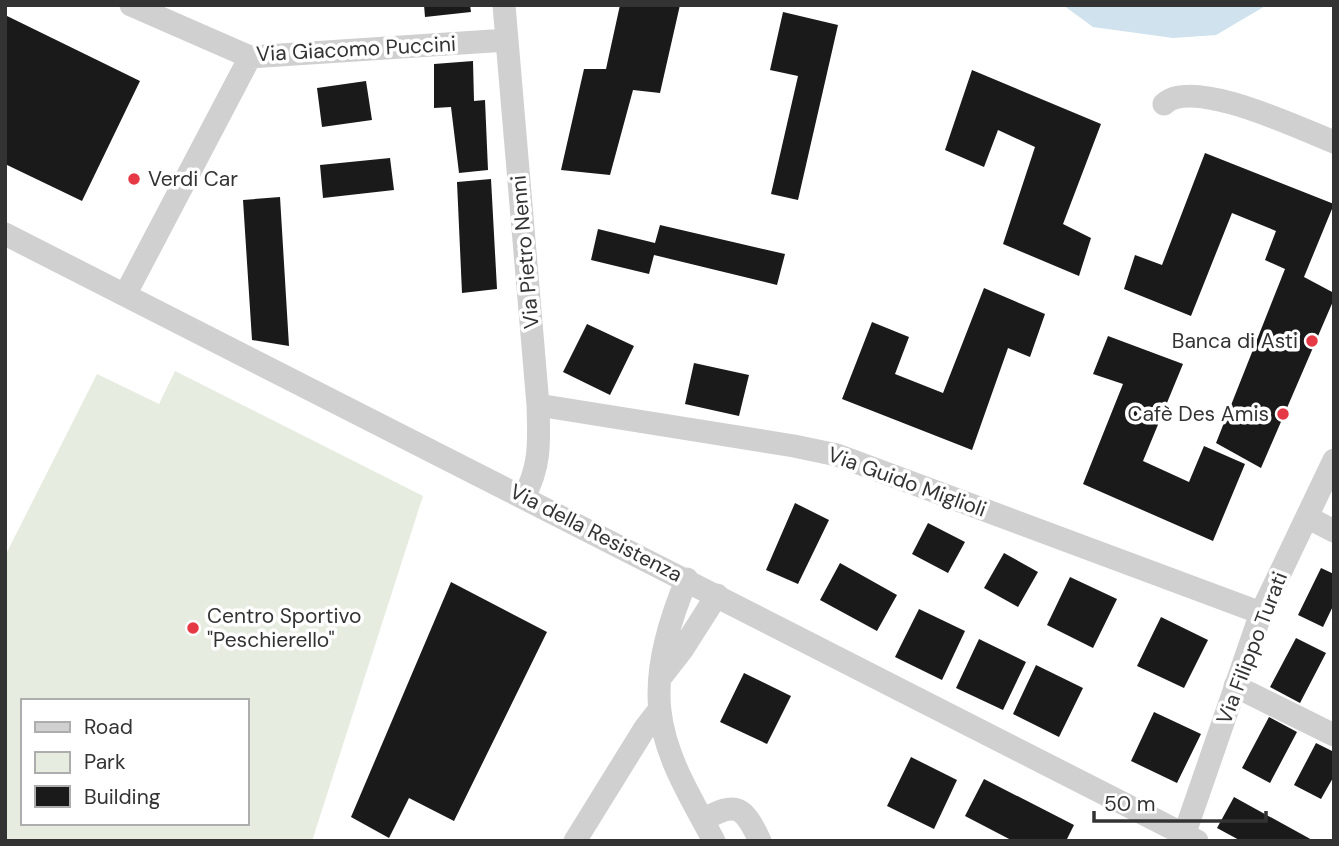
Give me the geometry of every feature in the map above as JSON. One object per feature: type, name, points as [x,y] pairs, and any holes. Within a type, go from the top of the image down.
[{"type":"street","name":"Via Giacomo Puccini","points":[[131,5],[250,57],[506,40]]},
{"type":"street","name":"Via Pietro Nenni","points":[[504,5],[538,405],[538,462],[534,479],[524,496]]},
{"type":"street","points":[[125,295],[250,57]]},
{"type":"street","points":[[1164,104],[1179,96],[1209,96],[1334,142]]},
{"type":"street","name":"Via della Resistenza","points":[[5,234],[687,579],[1188,838]]},
{"type":"street","name":"Via Guido Miglioli","points":[[538,405],[837,455],[1261,613]]},
{"type":"street","name":"Via Filippo Turati","points":[[1188,838],[1235,686],[1261,613],[1334,460]]},
{"type":"street","points":[[1307,517],[1334,531]]},
{"type":"street","points":[[687,579],[669,626],[659,710],[666,741],[683,784],[715,841]]},
{"type":"street","points":[[661,677],[690,639],[717,595]]},
{"type":"street","points":[[1235,686],[1334,735]]},
{"type":"street","points":[[575,841],[659,710]]},
{"type":"street","points":[[703,820],[722,809],[731,808],[742,812],[751,822],[760,841]]},
{"type":"green space","name":"Centro Sportivo \"Peschierello\"","points":[[175,371],[423,496],[312,841],[5,841],[5,556],[97,374],[159,404]]},
{"type":"water","points":[[1063,5],[1267,5],[1216,35],[1173,38],[1093,27]]},
{"type":"building","points":[[424,5],[470,5],[471,12],[425,17]]},
{"type":"building","points":[[620,5],[680,5],[660,93],[633,90],[610,175],[561,170],[584,69],[606,69]]},
{"type":"building","points":[[783,12],[838,25],[798,200],[771,194],[798,76],[770,70]]},
{"type":"building","points":[[5,15],[140,81],[82,201],[5,164]]},
{"type":"building","points":[[473,61],[474,101],[485,100],[488,170],[459,173],[451,107],[434,108],[434,64]]},
{"type":"building","points":[[972,70],[1101,124],[1063,224],[1091,238],[1079,276],[1003,244],[1035,147],[998,130],[984,167],[945,150]]},
{"type":"building","points":[[366,81],[372,120],[322,127],[317,88]]},
{"type":"building","points":[[1205,153],[1334,204],[1304,277],[1334,293],[1334,299],[1261,468],[1216,443],[1285,269],[1265,260],[1276,231],[1232,213],[1191,316],[1124,289],[1135,255],[1162,265]]},
{"type":"building","points":[[390,158],[394,190],[323,198],[320,165]]},
{"type":"building","points":[[491,179],[497,289],[462,293],[457,182]]},
{"type":"building","points":[[280,197],[289,346],[252,340],[243,200]]},
{"type":"building","points":[[660,225],[785,254],[777,285],[654,255],[649,274],[591,260],[598,229],[655,243]]},
{"type":"building","points":[[984,288],[1045,314],[1030,357],[1008,348],[972,450],[842,399],[872,322],[909,337],[895,374],[943,393]]},
{"type":"building","points":[[587,324],[634,346],[610,395],[563,372]]},
{"type":"building","points":[[1108,336],[1183,364],[1143,461],[1189,482],[1204,446],[1245,464],[1213,541],[1083,484],[1123,384],[1093,374]]},
{"type":"building","points":[[694,363],[749,375],[739,416],[685,404]]},
{"type":"building","points":[[795,503],[829,520],[798,584],[766,570]]},
{"type":"building","points":[[928,523],[965,542],[948,573],[912,554]]},
{"type":"building","points":[[1004,553],[1038,572],[1018,607],[984,588]]},
{"type":"building","points":[[840,563],[897,595],[877,631],[820,600]]},
{"type":"building","points":[[1321,568],[1334,574],[1334,604],[1323,627],[1298,615]]},
{"type":"building","points":[[1070,577],[1117,599],[1093,648],[1047,625]]},
{"type":"building","points":[[451,582],[547,632],[454,821],[409,798],[389,838],[351,817]]},
{"type":"building","points":[[919,609],[965,631],[942,680],[895,657]]},
{"type":"building","points":[[1161,617],[1208,640],[1184,688],[1137,666]]},
{"type":"building","points":[[1296,638],[1326,653],[1300,703],[1270,687]]},
{"type":"building","points":[[979,639],[1026,662],[1003,710],[956,688]]},
{"type":"building","points":[[1036,665],[1083,688],[1059,737],[1013,714]]},
{"type":"building","points":[[744,673],[791,696],[767,744],[720,722]]},
{"type":"building","points":[[1154,712],[1201,734],[1177,783],[1131,761]]},
{"type":"building","points":[[1269,717],[1297,732],[1270,783],[1242,768]]},
{"type":"building","points":[[1316,743],[1334,752],[1334,776],[1321,799],[1294,785]]},
{"type":"building","points":[[911,757],[957,780],[934,829],[887,806]]},
{"type":"building","points":[[984,779],[1074,825],[1066,841],[1013,841],[965,816]]},
{"type":"building","points":[[1234,797],[1314,841],[1241,841],[1217,828]]},
{"type":"place","name":"Verdi Car","points":[[134,179]]},
{"type":"place","name":"Banca di Asti","points":[[1312,341]]},
{"type":"place","name":"Cafè Des Amis","points":[[1283,414]]},
{"type":"place","name":"Centro Sportivo \"Peschierello\"","points":[[193,628]]}]
